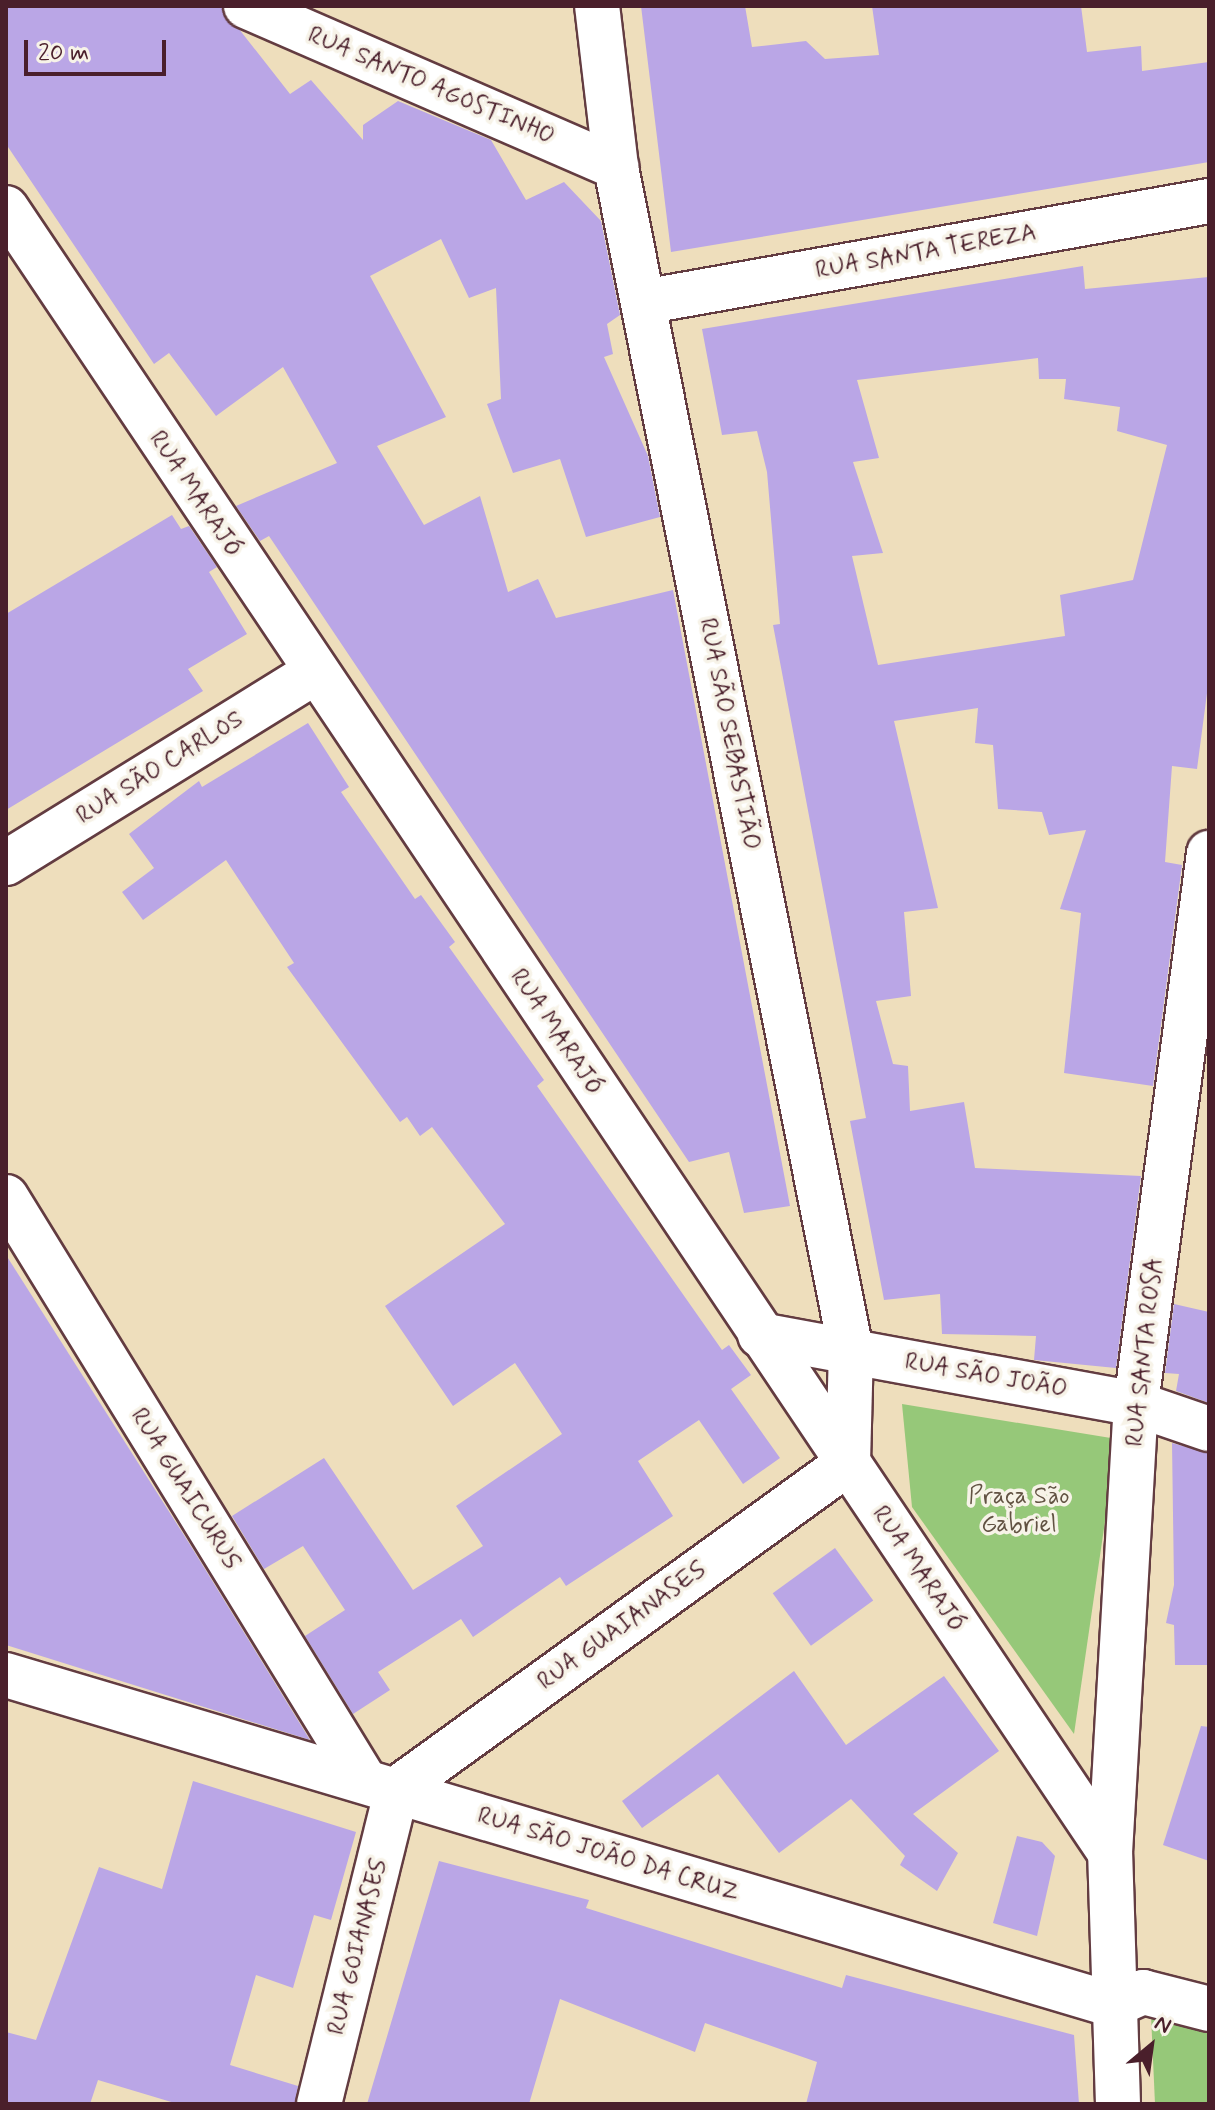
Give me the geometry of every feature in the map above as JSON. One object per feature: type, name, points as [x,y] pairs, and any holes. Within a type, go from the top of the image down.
[{"type":"street","name":"RUA SANTO AGOSTINHO","points":[[246,6],[616,167]]},
{"type":"street","name":"RUA SÃO SEBASTIÃO","points":[[597,6],[616,167],[851,1351],[848,1463]]},
{"type":"street","name":"RUA SANTA TEREZA","points":[[643,302],[1209,201]]},
{"type":"street","name":"RUA MARAJÓ","points":[[6,208],[314,673],[1110,1853]]},
{"type":"street","name":"RUA SÃO CARLOS","points":[[6,863],[314,673]]},
{"type":"street","name":"RUA SANTA ROSA","points":[[1118,2104],[1110,1853],[1136,1404],[1209,853]]},
{"type":"street","name":"RUA GUAICURUS","points":[[6,1197],[381,1785]]},
{"type":"street","name":"RUA SÃO JOÃO","points":[[760,1335],[1136,1404],[1209,1429]]},
{"type":"street","name":"RUA GUAIANASES","points":[[381,1785],[848,1463]]},
{"type":"street","name":"RUA SÃO JOÃO DA CRUZ","points":[[6,1675],[1114,2005]]},
{"type":"street","name":"RUA GOIANASES","points":[[319,2104],[381,1785]]},
{"type":"street","points":[[1114,2005],[1143,1992],[1209,2009]]},
{"type":"green space","name":"Praça São Gabriel","points":[[902,1404],[1117,1439],[1074,1734],[912,1507]]},
{"type":"green space","points":[[1151,2015],[1209,2032],[1209,2104],[1155,2104]]},
{"type":"building","points":[[6,6],[221,6],[290,94],[311,80],[363,140],[363,125],[398,101],[491,140],[526,200],[564,182],[601,221],[620,315],[607,324],[613,354],[604,357],[648,456],[660,517],[586,537],[560,459],[513,473],[487,404],[501,399],[496,288],[469,298],[441,239],[370,276],[446,417],[377,446],[424,525],[480,496],[508,592],[538,579],[556,618],[673,590],[790,1206],[744,1213],[729,1152],[689,1162],[269,536],[260,541],[236,506],[337,463],[283,367],[216,416],[169,353],[154,364],[6,144]]},
{"type":"building","points":[[641,6],[745,6],[752,47],[806,41],[825,59],[879,55],[872,6],[1081,6],[1087,52],[1141,46],[1142,71],[1209,62],[1209,162],[671,252]]},
{"type":"building","points":[[1083,266],[1085,289],[1209,277],[1209,678],[1197,769],[1172,766],[1165,862],[1182,865],[1153,1086],[1064,1073],[1081,913],[1060,909],[1086,830],[1049,835],[1042,812],[998,809],[993,745],[975,743],[978,708],[894,721],[938,908],[904,912],[911,996],[876,1001],[893,1064],[908,1066],[910,1111],[964,1102],[975,1168],[1141,1176],[1116,1368],[1034,1360],[1036,1336],[942,1334],[940,1294],[884,1300],[850,1121],[866,1118],[773,625],[780,624],[767,472],[757,431],[722,435],[702,329]],"holes":[[[1038,358],[1039,379],[1066,379],[1064,399],[1120,407],[1117,431],[1167,445],[1133,580],[1060,595],[1065,636],[878,665],[852,556],[883,553],[853,462],[879,458],[857,380]]]},
{"type":"building","points":[[172,515],[181,529],[189,526],[217,567],[209,572],[247,634],[188,669],[203,691],[6,810],[6,614]]},
{"type":"building","points":[[308,723],[349,787],[341,792],[415,899],[421,895],[455,942],[449,947],[544,1080],[537,1086],[722,1350],[729,1345],[751,1375],[731,1389],[780,1458],[743,1484],[699,1420],[638,1461],[673,1516],[566,1586],[560,1577],[473,1637],[461,1619],[378,1672],[390,1690],[353,1714],[305,1636],[345,1610],[303,1546],[264,1569],[232,1516],[324,1458],[413,1590],[483,1546],[456,1506],[562,1434],[515,1363],[453,1406],[385,1306],[505,1224],[432,1127],[420,1136],[407,1117],[400,1122],[287,967],[294,963],[226,860],[143,920],[122,892],[154,868],[129,834],[199,781],[202,787]]},
{"type":"building","points":[[6,1255],[189,1543],[310,1740],[6,1645]]},
{"type":"building","points":[[1174,1304],[1209,1312],[1209,1403],[1176,1391],[1179,1374],[1165,1373]]},
{"type":"building","points":[[1172,1443],[1209,1453],[1209,1665],[1175,1665],[1174,1625],[1166,1623],[1174,1585]]},
{"type":"building","points":[[835,1548],[873,1601],[811,1646],[773,1593]]},
{"type":"building","points":[[794,1671],[846,1745],[944,1676],[999,1751],[913,1814],[958,1853],[937,1891],[900,1865],[905,1856],[851,1799],[779,1853],[718,1774],[642,1828],[622,1801]]},
{"type":"building","points":[[1201,1726],[1209,1727],[1209,1861],[1163,1845]]},
{"type":"building","points":[[193,1781],[356,1832],[331,1920],[314,1915],[293,1988],[256,1975],[230,2065],[298,2086],[295,2104],[178,2104],[98,2080],[90,2104],[6,2104],[6,2032],[36,2040],[99,1867],[162,1889]]},
{"type":"building","points":[[1017,1836],[1042,1842],[1055,1856],[1037,1936],[993,1923]]},
{"type":"building","points":[[439,1861],[589,1900],[586,1908],[842,1988],[846,1975],[1074,2035],[1079,2104],[806,2104],[817,2062],[705,2023],[695,2052],[560,1999],[529,2104],[367,2104]]}]
